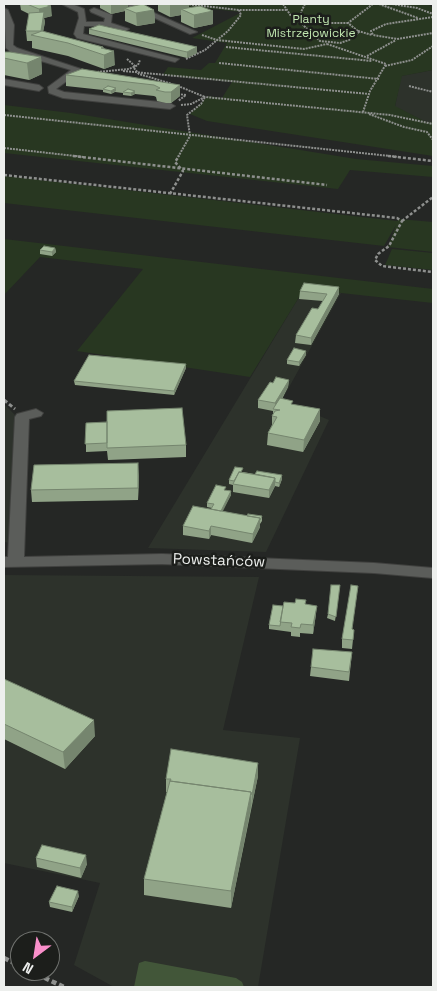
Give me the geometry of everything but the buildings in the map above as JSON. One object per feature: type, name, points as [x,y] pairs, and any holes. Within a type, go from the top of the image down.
[{"type":"street","points":[[66,4],[81,11],[81,24],[78,34],[84,38],[176,59]]},
{"type":"street","points":[[129,4],[158,6]]},
{"type":"street","points":[[129,4],[193,32]]},
{"type":"street","points":[[4,10],[10,20],[9,46],[14,50],[91,73]]},
{"type":"street","points":[[94,10],[109,17],[107,24]]},
{"type":"street","points":[[82,15],[102,14]]},
{"type":"street","points":[[81,24],[107,24],[125,29]]},
{"type":"street","points":[[162,31],[182,26]]},
{"type":"street","points":[[78,70],[51,88],[52,91],[63,96],[173,105]]},
{"type":"street","points":[[4,82],[39,88]]},
{"type":"street","points":[[10,562],[22,417],[36,413]]},
{"type":"street","name":"Powstańców","points":[[10,562],[178,559],[374,568],[433,573]]},
{"type":"path","points":[[47,4],[56,4]]},
{"type":"path","points":[[186,4],[239,10],[286,10]]},
{"type":"path","points":[[282,4],[286,10],[320,41],[367,56],[372,61]]},
{"type":"path","points":[[301,23],[301,12],[305,4]]},
{"type":"path","points":[[301,23],[348,23],[373,4]]},
{"type":"path","points":[[379,4],[419,18]]},
{"type":"path","points":[[392,4],[417,8],[433,16]]},
{"type":"path","points":[[176,59],[187,59],[205,50],[240,15],[239,10]]},
{"type":"path","points":[[373,35],[371,31],[376,27],[433,16]]},
{"type":"path","points":[[348,23],[358,31],[397,39],[433,33]]},
{"type":"path","points":[[320,41],[344,42],[355,36],[358,31]]},
{"type":"path","points":[[193,32],[217,40],[304,49],[327,44]]},
{"type":"path","points":[[367,56],[397,39]]},
{"type":"path","points":[[385,66],[412,60],[433,46]]},
{"type":"path","points":[[226,47],[372,61],[385,63],[385,66]]},
{"type":"path","points":[[198,48],[205,50]]},
{"type":"path","points":[[123,71],[134,68],[141,62],[136,56]]},
{"type":"path","points":[[219,64],[379,79]]},
{"type":"path","points":[[363,112],[369,94],[385,66]]},
{"type":"path","points":[[134,68],[139,73],[205,97],[363,112],[433,124]]},
{"type":"path","points":[[91,73],[123,71],[369,94]]},
{"type":"path","points":[[409,86],[433,92]]},
{"type":"path","points":[[170,92],[186,96],[173,105]]},
{"type":"path","points":[[173,105],[188,105],[205,97]]},
{"type":"path","points":[[170,194],[183,171],[176,162],[190,136],[188,133],[187,114],[201,104],[205,97]]},
{"type":"path","points":[[363,112],[404,127],[427,132],[433,140]]},
{"type":"path","points":[[4,116],[274,142],[297,147],[433,161]]},
{"type":"path","points":[[4,148],[327,185]]},
{"type":"path","points":[[4,175],[397,218],[402,221]]},
{"type":"path","points":[[433,197],[402,221],[389,246],[378,254],[375,260],[382,266],[433,272]]},
{"type":"path","points":[[51,981],[64,987]]},
{"type":"shaded area","points":[[433,70],[433,122],[426,122],[395,107],[401,76]]},
{"type":"shaded area","points":[[304,289],[341,293],[282,400],[329,420],[266,552],[148,548]]},
{"type":"shaded area","points":[[4,404],[22,422],[11,543],[4,542]]},
{"type":"shaded area","points":[[4,575],[259,577],[223,730],[300,738],[258,987],[114,987],[74,965],[100,883],[4,863]]},
{"type":"shaded area","points":[[145,961],[236,978],[242,982],[244,987],[134,987],[139,963]]},
{"type":"green space","name":"Planty Mistrzejowickie","points":[[161,4],[428,4],[433,8],[433,70],[402,76],[395,106],[426,122],[433,122],[433,156],[207,121],[190,114],[208,96],[222,98],[232,82],[163,75],[168,67],[201,70],[209,63],[215,63],[227,43],[192,38],[242,12]]},
{"type":"green space","points":[[4,105],[71,113],[356,159],[433,166],[433,177],[350,170],[338,189],[4,153]]},
{"type":"green space","points":[[4,176],[397,221],[399,219],[433,222],[433,252],[388,247],[396,225],[384,246],[4,203]]},
{"type":"green space","points":[[4,239],[433,289],[433,303],[304,289],[250,377],[77,351],[143,269],[40,257],[4,295]]},
{"type":"green space","points":[[392,249],[433,253],[433,270],[385,265]]}]
